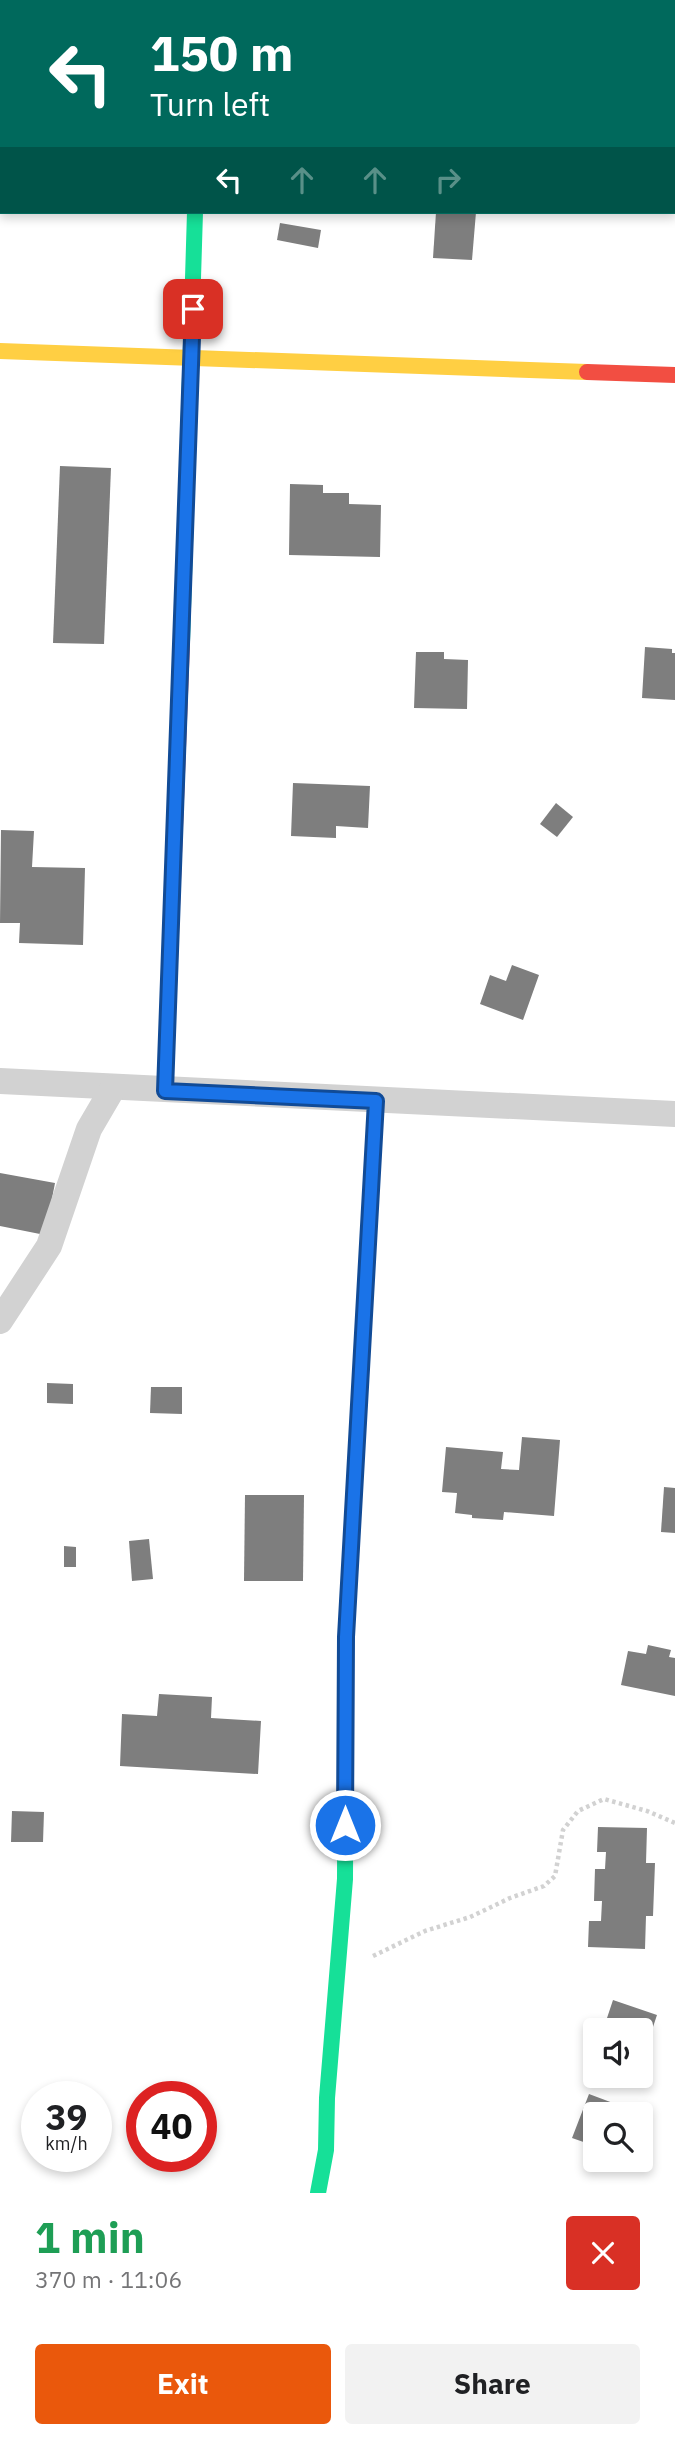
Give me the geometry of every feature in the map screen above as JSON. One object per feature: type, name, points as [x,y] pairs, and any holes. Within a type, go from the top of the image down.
[{"type":"street","points":[[165,1091],[195,214]]},
{"type":"street","points":[[0,351],[675,375]]},
{"type":"street","points":[[0,1082],[675,1114]]},
{"type":"street","points":[[0,1321],[49,1246],[89,1129],[113,1088]]},
{"type":"street","points":[[318,2193],[326,2150],[327,2098],[345,1879],[346,1637],[376,1101]]},
{"type":"path","points":[[335,1989],[376,1953],[425,1931],[470,1917],[544,1886],[555,1876],[563,1830],[578,1811],[604,1799],[647,1811],[675,1823]]},
{"type":"building","points":[[436,214],[476,214],[472,260],[433,258]]},
{"type":"building","points":[[280,223],[321,230],[318,248],[277,240]]},
{"type":"building","points":[[60,466],[111,468],[104,644],[53,643]]},
{"type":"building","points":[[290,484],[323,485],[323,493],[349,493],[349,504],[381,505],[380,557],[289,555]]},
{"type":"building","points":[[645,647],[672,649],[672,653],[675,653],[675,700],[642,698]]},
{"type":"building","points":[[416,652],[444,652],[444,659],[468,660],[467,709],[414,708]]},
{"type":"building","points":[[293,783],[370,786],[368,828],[336,826],[336,838],[291,836]]},
{"type":"building","points":[[556,803],[573,817],[557,837],[540,824]]},
{"type":"building","points":[[1,830],[34,831],[32,867],[85,868],[83,945],[19,943],[20,923],[0,923]]},
{"type":"building","points":[[512,965],[539,975],[523,1020],[480,1004],[490,975],[506,981]]},
{"type":"building","points":[[0,1173],[55,1183],[45,1235],[0,1226]]},
{"type":"building","points":[[47,1383],[73,1384],[73,1404],[47,1403]]},
{"type":"building","points":[[151,1387],[182,1387],[182,1414],[150,1413]]},
{"type":"building","points":[[522,1437],[560,1440],[554,1516],[504,1512],[503,1520],[472,1518],[472,1515],[455,1513],[457,1493],[442,1492],[446,1447],[503,1452],[501,1469],[519,1470]]},
{"type":"building","points":[[664,1487],[675,1488],[675,1533],[661,1532]]},
{"type":"building","points":[[245,1495],[304,1495],[303,1581],[244,1581]]},
{"type":"building","points":[[149,1539],[153,1579],[132,1581],[129,1541]]},
{"type":"building","points":[[64,1546],[76,1547],[76,1567],[64,1567]]},
{"type":"building","points":[[648,1645],[671,1650],[669,1657],[675,1658],[675,1696],[621,1685],[628,1651],[646,1654]]},
{"type":"building","points":[[159,1694],[212,1697],[211,1718],[261,1721],[258,1774],[120,1766],[122,1714],[157,1716]]},
{"type":"building","points":[[12,1811],[44,1812],[43,1842],[11,1842]]},
{"type":"building","points":[[598,1827],[647,1828],[646,1863],[655,1863],[653,1916],[646,1916],[645,1949],[588,1947],[589,1921],[601,1921],[602,1901],[594,1901],[595,1869],[605,1869],[606,1852],[597,1852]]},
{"type":"building","points":[[613,2000],[657,2015],[653,2027],[653,2018],[607,2018]]},
{"type":"building","points":[[589,2094],[610,2102],[586,2102]]},
{"type":"building","points":[[583,2110],[583,2142],[572,2138]]},
{"type":"traffic: fast","points":[[182,642],[195,214]]},
{"type":"traffic: fast","points":[[365,1300],[376,1101]]},
{"type":"traffic: fast","points":[[318,2193],[326,2150],[327,2098],[345,1879],[346,1637],[349,1590]]},
{"type":"traffic: slow","points":[[0,351],[587,372]]},
{"type":"traffic: slow","points":[[349,1590],[365,1300]]},
{"type":"traffic: jam","points":[[587,372],[675,375]]},
{"type":"traffic: jam","points":[[165,1091],[182,642]]},
{"type":"route","points":[[193,309],[165,1091],[376,1101],[346,1637],[345,1825]]}]
